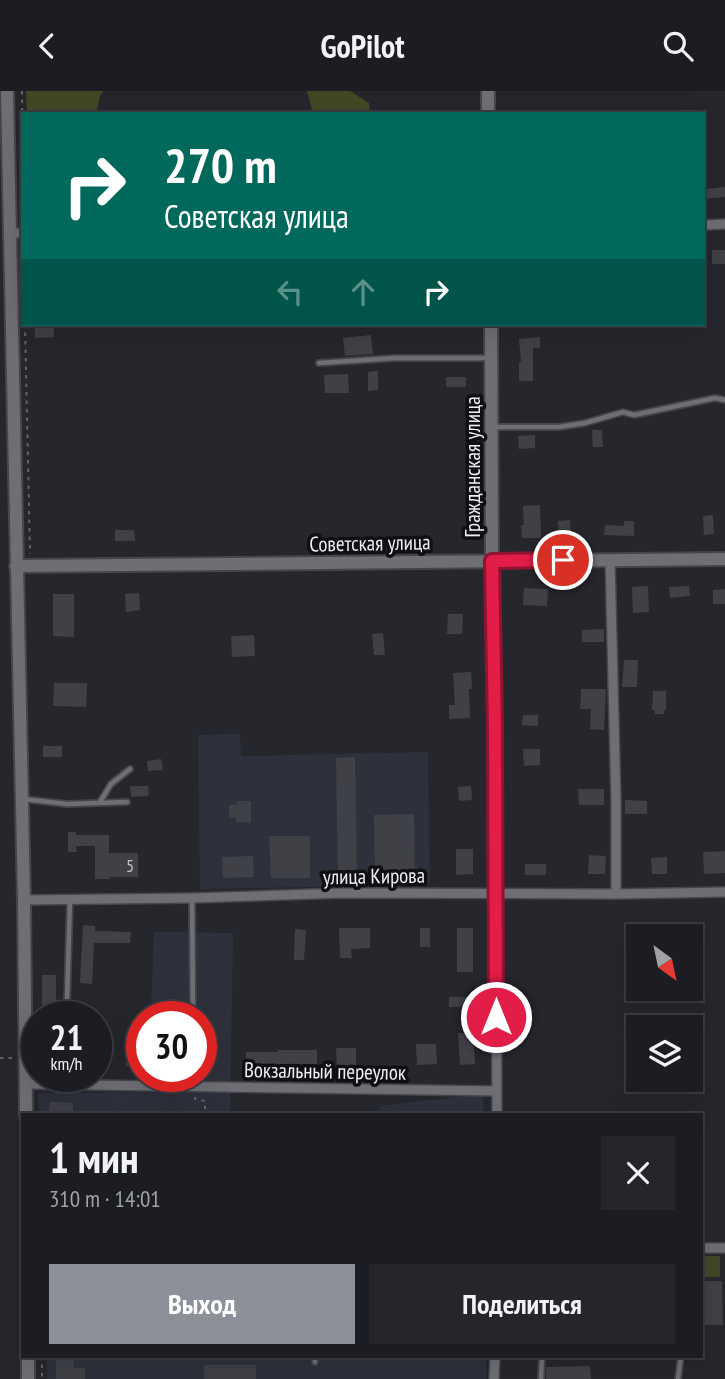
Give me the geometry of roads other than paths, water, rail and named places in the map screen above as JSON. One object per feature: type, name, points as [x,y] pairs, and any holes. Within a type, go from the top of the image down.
[{"type":"street","points":[[7,91],[16,233],[16,566],[26,1001]]},
{"type":"street","points":[[488,91],[488,112]]},
{"type":"street","points":[[705,225],[725,224]]},
{"type":"street","name":"Гражданская улица","points":[[491,326],[497,1113]]},
{"type":"street","name":"Советская улица","points":[[16,566],[725,559]]},
{"type":"street","points":[[610,560],[616,894]]},
{"type":"street","name":"улица Кирова","points":[[24,899],[192,898],[344,893],[725,892]]},
{"type":"street","name":"Вокзальный переулок","points":[[217,1082],[497,1091]]},
{"type":"street","points":[[26,1113],[27,1092]]},
{"type":"street","points":[[703,1248],[725,1248]]},
{"type":"street","points":[[28,1358],[28,1379]]},
{"type":"street","points":[[494,1379],[495,1358]]},
{"type":"lane","points":[[319,363],[395,358],[491,358]]},
{"type":"lane","points":[[491,427],[559,427],[623,412],[634,415],[715,398],[725,400]]},
{"type":"lane","points":[[100,803],[111,784],[130,769]]},
{"type":"lane","points":[[22,799],[67,804],[127,802]]},
{"type":"lane","points":[[192,898],[193,1001]]},
{"type":"lane","points":[[67,1001],[70,899]]},
{"type":"lane","points":[[541,1379],[542,1358]]},
{"type":"lane","points":[[678,1379],[681,1358]]}]
